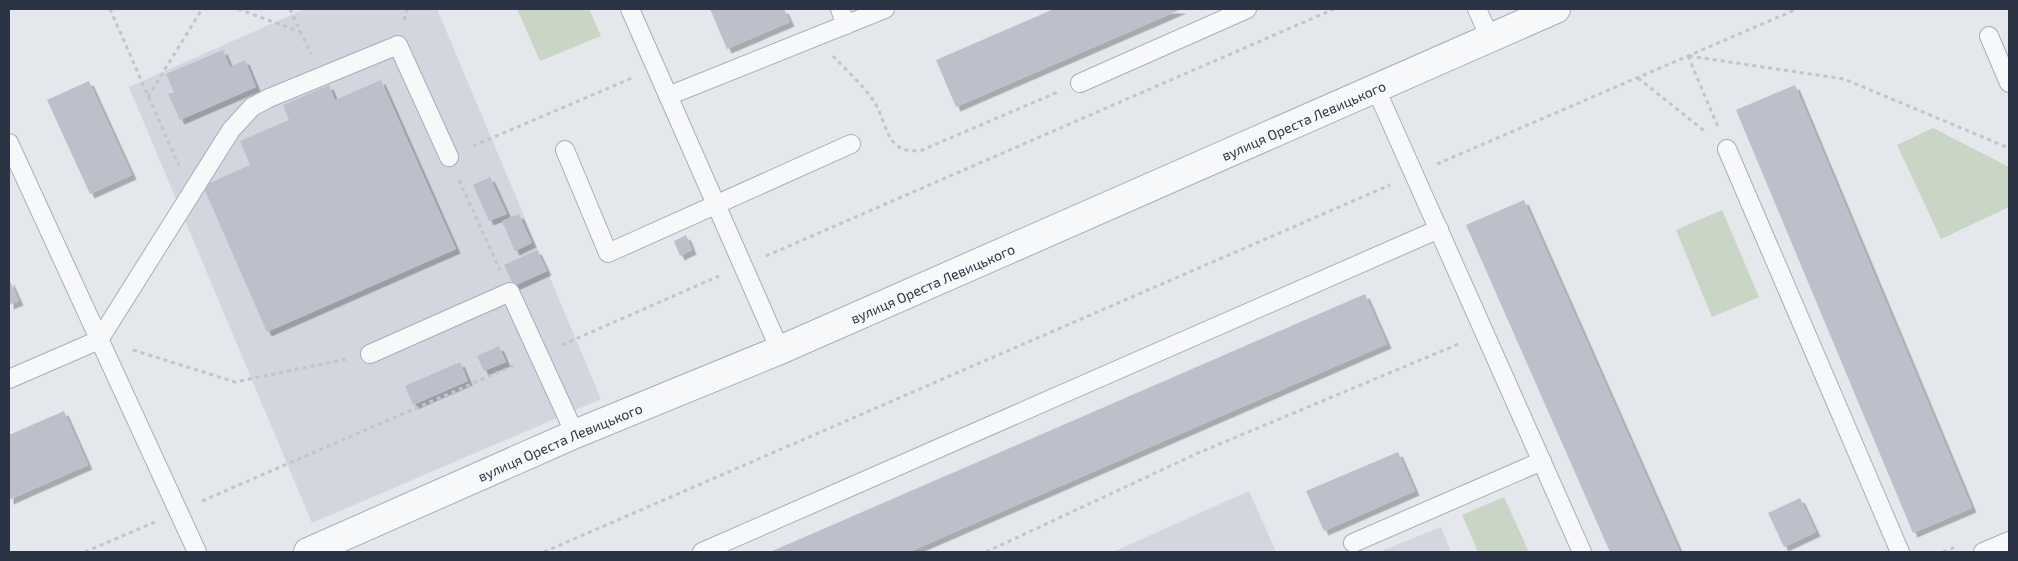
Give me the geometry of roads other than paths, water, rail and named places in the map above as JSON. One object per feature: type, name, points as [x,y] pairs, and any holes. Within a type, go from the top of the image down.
[{"type":"street","name":"вулиця Ореста Левицького","points":[[308,552],[575,434],[780,350],[1376,89],[1489,36],[1556,9]]},
{"type":"lane","points":[[630,9],[780,350]]},
{"type":"lane","points":[[668,96],[816,37],[843,17],[885,9]]},
{"type":"lane","points":[[1080,83],[1247,9]]},
{"type":"lane","points":[[1477,9],[1489,36]]},
{"type":"lane","points":[[1989,36],[2009,84]]},
{"type":"lane","points":[[9,379],[99,340],[190,191],[230,130],[252,107],[398,45],[449,157]]},
{"type":"lane","points":[[1376,89],[1582,552]]},
{"type":"lane","points":[[9,143],[197,552]]},
{"type":"lane","points":[[565,150],[608,253],[851,144]]},
{"type":"lane","points":[[1727,149],[1900,552]]},
{"type":"lane","points":[[702,552],[1439,229]]},
{"type":"lane","points":[[370,354],[510,292],[575,434]]},
{"type":"lane","points":[[1353,543],[1542,461]]},
{"type":"lane","points":[[1982,552],[2009,541]]}]
